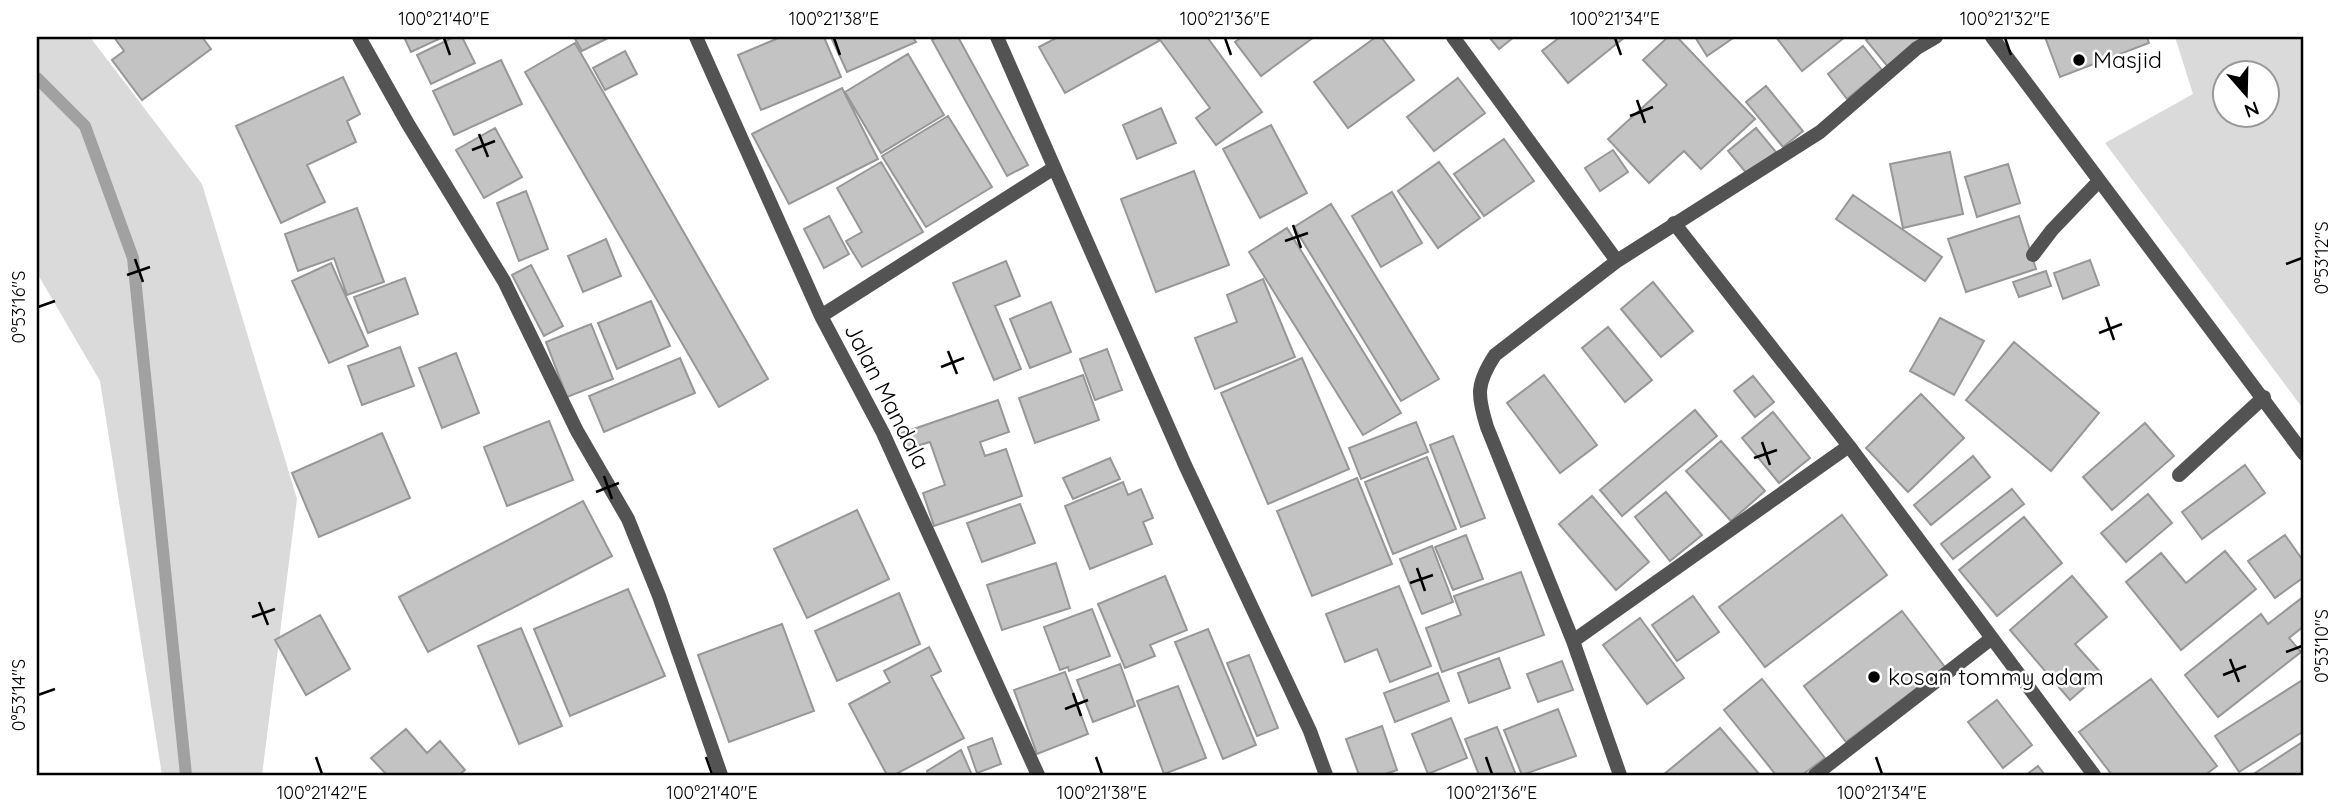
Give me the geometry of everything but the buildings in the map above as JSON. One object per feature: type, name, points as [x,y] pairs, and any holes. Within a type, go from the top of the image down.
[{"type":"street","points":[[359,37],[408,124],[504,281],[577,431],[628,519],[659,596],[721,775]]},
{"type":"street","name":"Jalan Mandala","points":[[696,37],[821,316],[883,433],[1038,775]]},
{"type":"street","points":[[997,37],[1185,465],[1310,731],[1326,775]]},
{"type":"street","points":[[1453,37],[1616,261]]},
{"type":"street","points":[[1620,775],[1573,641],[1506,478],[1478,400],[1483,372],[1495,355],[1616,261],[1820,132],[1917,48],[1936,37]]},
{"type":"street","points":[[1992,37],[2264,397],[2304,454]]},
{"type":"street","points":[[821,316],[1054,169]]},
{"type":"street","points":[[2033,255],[2052,230],[2099,181]]},
{"type":"street","points":[[1674,223],[1849,446],[2094,775]]},
{"type":"street","points":[[2179,475],[2264,397]]},
{"type":"street","points":[[1573,641],[1849,446]]},
{"type":"street","points":[[1815,775],[1992,638]]},
{"type":"shaded area","points":[[37,37],[90,37],[202,184],[297,499],[262,775],[162,775],[100,381],[37,273]]},
{"type":"shaded area","points":[[2175,37],[2304,37],[2304,410],[2105,143],[2193,94]]},
{"type":"waterway","points":[[37,78],[85,126],[133,258],[186,775]]},
{"type":"place","name":"Masjid","points":[[2079,60]]},
{"type":"place","name":"kosan tommy adam","points":[[1874,677]]}]
